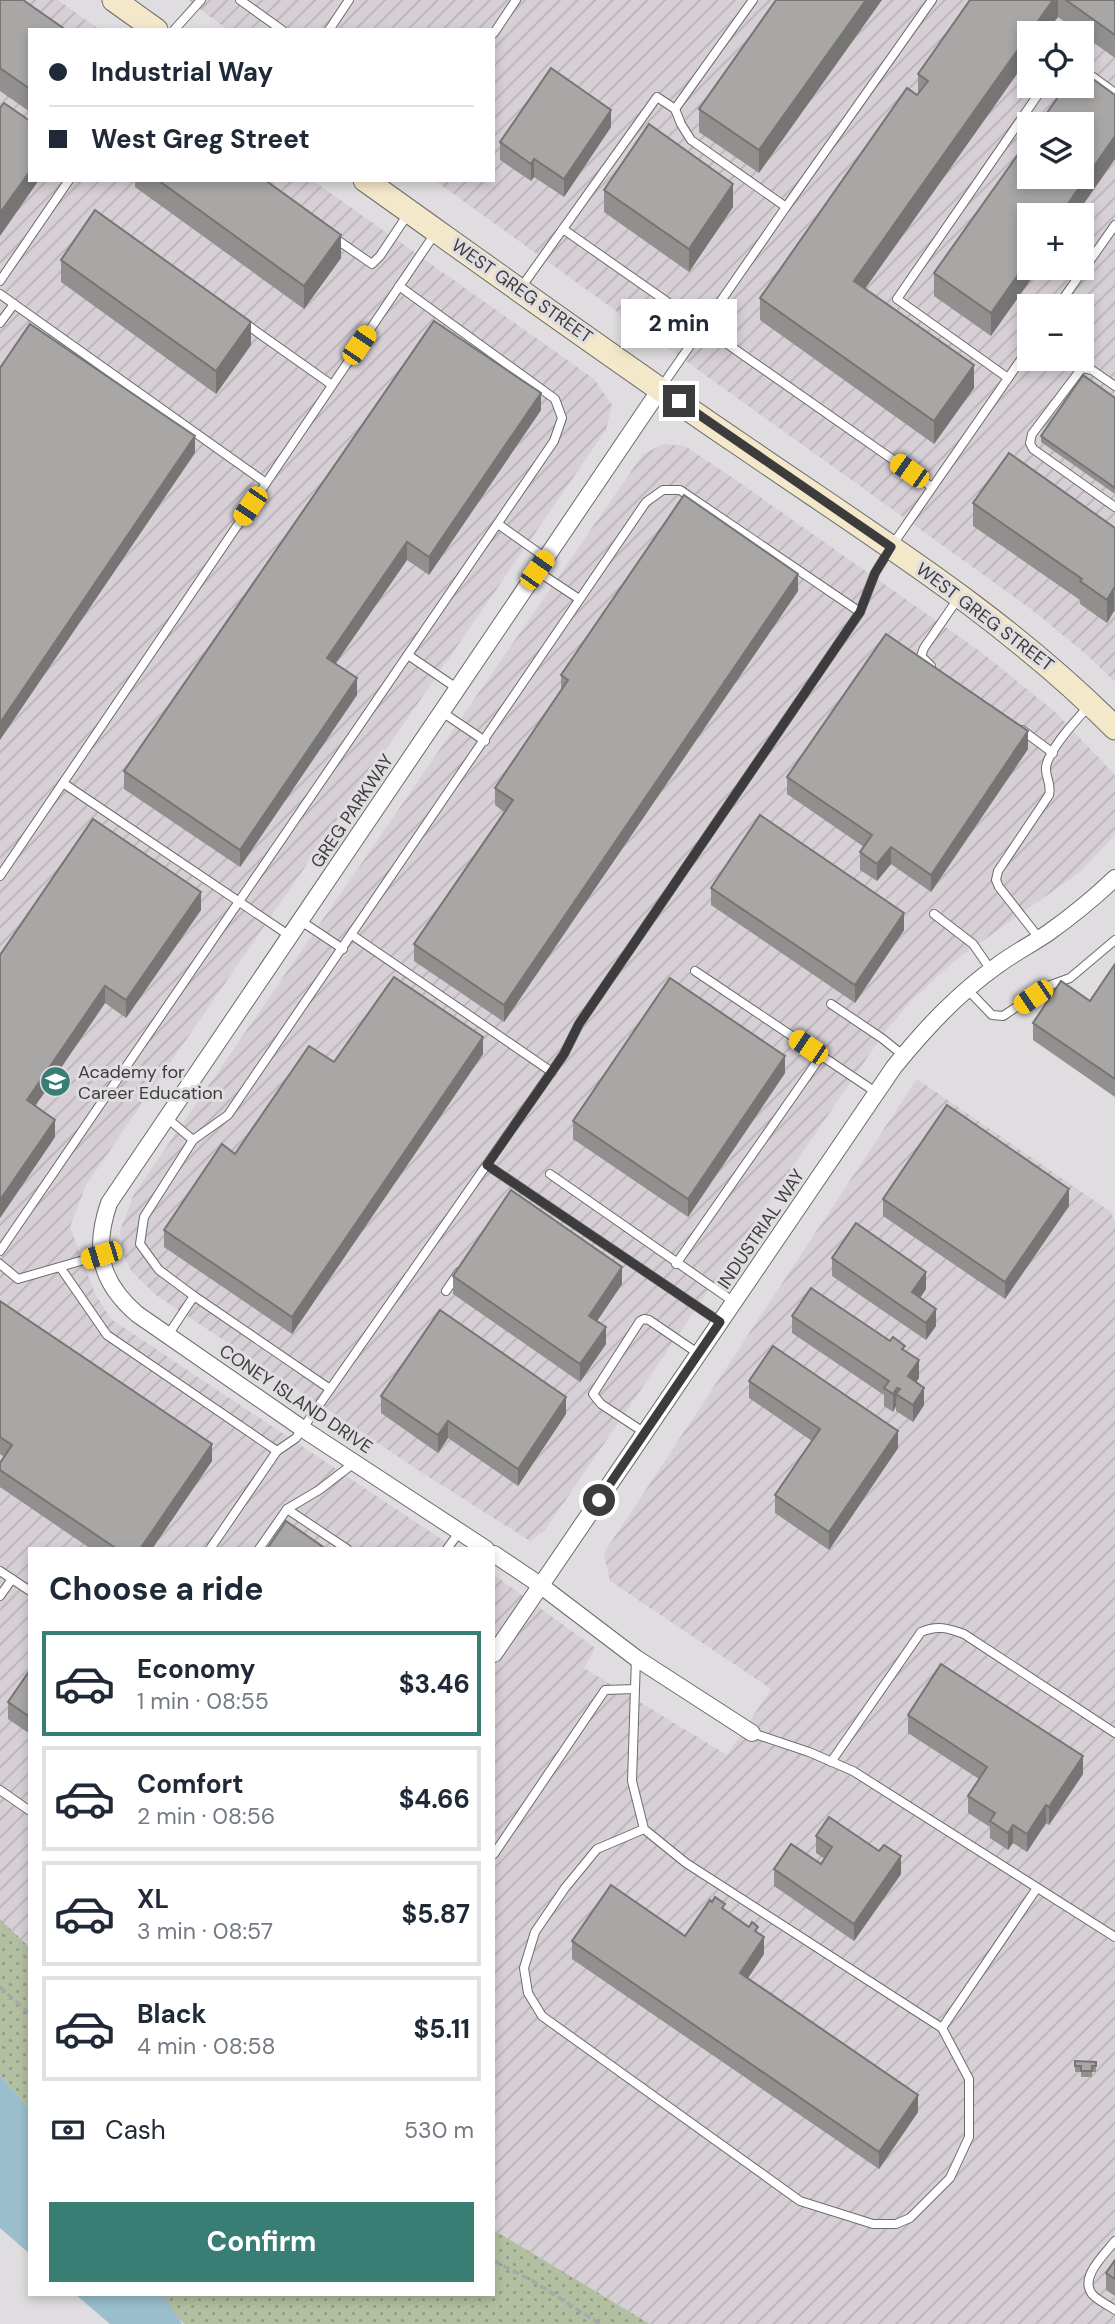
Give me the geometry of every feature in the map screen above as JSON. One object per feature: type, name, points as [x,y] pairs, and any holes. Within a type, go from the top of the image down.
[{"type":"main road","points":[[114,0],[153,28]]},
{"type":"main road","name":"WEST GREG STREET","points":[[368,182],[961,594],[1043,660],[1115,728]]},
{"type":"street","name":"GREG PARKWAY","points":[[102,1259],[101,1225],[109,1203],[661,388]]},
{"type":"street","name":"INDUSTRIAL WAY","points":[[495,1652],[877,1093],[927,1027],[991,970],[1112,885]]},
{"type":"street","name":"CONEY ISLAND DRIVE","points":[[102,1259],[109,1283],[122,1302],[303,1429],[483,1547]]},
{"type":"street","points":[[495,1555],[540,1585],[636,1658],[752,1732]]},
{"type":"lane","points":[[176,28],[201,0]]},
{"type":"lane","points":[[240,0],[279,28]]},
{"type":"lane","points":[[330,28],[349,0]]},
{"type":"lane","points":[[495,32],[516,0]]},
{"type":"lane","points":[[675,109],[752,0]]},
{"type":"lane","points":[[661,388],[932,0]]},
{"type":"lane","points":[[1094,78],[1115,93]]},
{"type":"lane","points":[[520,289],[657,97],[675,109],[691,140],[786,207]]},
{"type":"lane","points":[[1008,378],[897,299],[1036,98]]},
{"type":"lane","points":[[0,281],[68,182]]},
{"type":"lane","points":[[327,232],[372,264],[410,212]]},
{"type":"lane","points":[[1066,294],[1115,225]]},
{"type":"lane","points":[[563,229],[932,487]]},
{"type":"lane","points":[[0,876],[436,231]]},
{"type":"lane","points":[[0,1251],[554,441],[562,418],[555,399],[399,285]]},
{"type":"lane","points":[[0,294],[266,483]]},
{"type":"lane","points":[[0,323],[14,304]]},
{"type":"lane","points":[[234,315],[332,385]]},
{"type":"lane","points":[[211,1547],[277,1451],[296,1438],[303,1429],[552,1072],[586,1012],[860,612],[875,573],[891,547],[1017,365]]},
{"type":"lane","points":[[1115,386],[1093,370],[1082,368],[1032,434],[1030,443],[1033,449],[1115,508]]},
{"type":"lane","points":[[330,1389],[159,1270],[140,1244],[144,1217],[193,1140],[229,1115],[646,502],[663,490],[680,490],[860,612]]},
{"type":"lane","points":[[498,524],[579,599]]},
{"type":"lane","points":[[935,669],[921,656],[961,594]]},
{"type":"lane","points":[[408,655],[458,689]]},
{"type":"lane","points":[[1039,938],[999,887],[996,880],[998,871],[1049,795],[1051,786],[1046,765],[1074,722],[1091,704]]},
{"type":"lane","points":[[442,712],[485,741]]},
{"type":"lane","points":[[1010,722],[1053,753]]},
{"type":"lane","points":[[63,783],[290,936]]},
{"type":"lane","points":[[934,914],[974,944],[991,970]]},
{"type":"lane","points":[[301,920],[342,949]]},
{"type":"lane","points":[[352,935],[552,1072]]},
{"type":"lane","points":[[967,989],[992,1015],[1003,1016],[1048,986],[1070,978],[1115,940]]},
{"type":"lane","points":[[695,971],[877,1093]]},
{"type":"lane","points":[[831,1004],[904,1056]]},
{"type":"lane","points":[[676,1264],[821,1056]]},
{"type":"lane","points":[[167,1118],[193,1140]]},
{"type":"lane","points":[[487,1165],[720,1322]]},
{"type":"lane","points":[[550,1174],[734,1302]]},
{"type":"lane","points":[[510,1196],[518,1186]]},
{"type":"lane","points":[[0,1264],[18,1279],[102,1259]]},
{"type":"lane","points":[[446,1291],[467,1259]]},
{"type":"lane","points":[[60,1267],[107,1335],[277,1451]]},
{"type":"lane","points":[[168,1335],[194,1296]]},
{"type":"lane","points":[[645,1433],[601,1404],[593,1394],[640,1321],[649,1320],[698,1354]]},
{"type":"lane","points":[[260,1547],[287,1509],[319,1490],[354,1462]]},
{"type":"lane","points":[[287,1509],[344,1547]]},
{"type":"lane","points":[[448,1547],[460,1531]]},
{"type":"lane","points":[[0,1571],[28,1590]]},
{"type":"lane","points":[[0,1596],[12,1579]]},
{"type":"lane","points":[[831,1762],[921,1632],[932,1627],[947,1628],[964,1634],[1115,1733]]},
{"type":"lane","points":[[636,1658],[632,1781],[644,1829],[686,1863],[942,2028],[969,2080],[969,2137],[950,2178],[910,2218],[896,2224],[873,2224],[800,2201],[542,2016],[528,1993],[523,1968],[535,1932],[565,1888],[597,1849],[644,1829]]},
{"type":"lane","points":[[495,1853],[605,1690],[635,1689]]},
{"type":"lane","points":[[752,1732],[853,1772],[1115,1937]]},
{"type":"lane","points":[[0,1790],[28,1810]]},
{"type":"lane","points":[[942,2028],[1037,1888]]},
{"type":"lane","points":[[1115,2241],[1091,2273],[1088,2284],[1093,2295],[1115,2310]]},
{"type":"path","points":[[0,1987],[28,2012]]},
{"type":"path","points":[[495,2261],[533,2281],[600,2324]]},
{"type":"shaded area","points":[[0,0],[58,0],[97,28],[28,28],[28,182],[315,182],[594,379],[612,405],[606,430],[86,1185],[70,1227],[95,1294],[111,1319],[453,1547],[28,1547],[28,1946],[0,1919]]},
{"type":"shaded area","points":[[188,0],[1115,0],[1115,682],[1086,654],[1031,609],[437,182],[495,182],[495,28],[225,28]]},
{"type":"shaded area","points":[[664,444],[685,446],[730,476],[981,652],[1055,712],[1115,775],[1115,835],[1081,871],[953,962],[912,1000],[884,1033],[545,1530],[530,1541],[421,1472],[156,1295],[132,1272],[123,1254],[120,1231],[134,1194],[643,454]]},
{"type":"shaded area","points":[[917,1079],[1111,1212],[1115,1221],[1115,2324],[650,2324],[495,2231],[495,1576],[595,1648],[584,1668],[727,1755],[771,1689],[610,1581],[604,1553]]},
{"type":"green space","points":[[0,1919],[28,1946],[28,2108],[0,2075]]},
{"type":"green space","points":[[495,2231],[650,2324],[184,2324],[172,2312],[164,2296],[495,2296]]},
{"type":"water","points":[[0,2075],[28,2108],[28,2252],[0,2228]]},
{"type":"water","points":[[77,2296],[164,2296],[182,2324],[110,2324]]},
{"type":"building","points":[[23,0],[63,28],[28,28],[28,88],[0,68],[0,1]]},
{"type":"building","points":[[776,0],[866,0],[759,150],[699,109]]},
{"type":"building","points":[[970,0],[1053,0],[1038,21],[1017,21],[1017,51],[854,281],[974,365],[934,421],[760,298],[907,88],[917,95],[928,81],[918,74]]},
{"type":"building","points":[[1066,0],[1115,0],[1115,35]]},
{"type":"building","points":[[551,68],[611,110],[564,179],[534,159],[531,164],[500,142]]},
{"type":"building","points":[[1094,80],[1115,95],[1115,136],[1094,166],[1094,112],[1048,112],[1057,98],[1094,98]]},
{"type":"building","points":[[4,103],[28,120],[28,174],[0,213],[0,108]]},
{"type":"building","points":[[649,124],[733,184],[689,249],[604,190]]},
{"type":"building","points":[[1017,156],[1017,189],[1078,189],[1068,203],[1017,203],[1017,276],[991,313],[934,273]]},
{"type":"building","points":[[161,182],[268,182],[341,235],[304,286]]},
{"type":"building","points":[[95,210],[251,322],[216,371],[61,260]]},
{"type":"building","points":[[434,321],[541,393],[429,557],[407,542],[327,658],[357,678],[240,850],[124,771]]},
{"type":"building","points":[[30,324],[195,436],[0,723],[0,368]]},
{"type":"building","points":[[1083,375],[1115,398],[1115,488],[1041,436]]},
{"type":"building","points":[[1009,453],[1115,528],[1115,589],[1107,600],[1080,581],[1082,579],[973,503]]},
{"type":"building","points":[[684,495],[798,574],[504,1005],[414,944],[513,800],[495,788],[568,680],[561,675]]},
{"type":"building","points":[[886,634],[1028,731],[931,875],[891,847],[877,864],[860,852],[872,835],[787,777]]},
{"type":"building","points":[[760,815],[904,913],[855,985],[711,888]]},
{"type":"building","points":[[93,819],[201,892],[126,1000],[105,986],[27,1100],[55,1120],[0,1200],[0,955]]},
{"type":"building","points":[[1115,964],[1115,1079],[1033,1023],[1061,981],[1090,1001]]},
{"type":"building","points":[[394,977],[483,1037],[292,1317],[164,1230],[222,1144],[235,1154],[309,1046],[334,1062]]},
{"type":"building","points":[[670,978],[785,1056],[688,1199],[573,1121]]},
{"type":"building","points":[[947,1105],[1069,1189],[1005,1282],[883,1199]]},
{"type":"building","points":[[511,1190],[622,1267],[589,1316],[606,1327],[580,1364],[453,1276]]},
{"type":"building","points":[[856,1223],[926,1272],[912,1292],[936,1309],[926,1323],[832,1258]]},
{"type":"building","points":[[811,1288],[890,1341],[893,1337],[905,1346],[902,1349],[919,1360],[908,1376],[924,1388],[913,1405],[896,1394],[900,1389],[897,1388],[893,1394],[884,1388],[889,1381],[792,1316]]},
{"type":"building","points":[[0,1301],[212,1444],[141,1547],[114,1547],[0,1470],[0,1463],[12,1445],[0,1437]]},
{"type":"building","points":[[440,1310],[566,1397],[518,1469],[448,1421],[438,1435],[381,1396]]},
{"type":"building","points":[[773,1346],[898,1431],[829,1532],[775,1495],[820,1429],[749,1381]]},
{"type":"building","points":[[286,1521],[323,1547],[268,1547]]},
{"type":"building","points":[[941,1664],[1083,1756],[1049,1807],[1046,1805],[1027,1834],[1013,1825],[1008,1833],[990,1821],[995,1813],[968,1796],[987,1767],[908,1715]]},
{"type":"building","points":[[28,1673],[28,1716],[8,1702]]},
{"type":"building","points":[[829,1817],[879,1851],[884,1845],[901,1856],[854,1924],[774,1869],[791,1844],[821,1864],[832,1847],[816,1836]]},
{"type":"building","points":[[611,1885],[685,1936],[710,1900],[712,1902],[715,1897],[725,1904],[722,1908],[749,1927],[752,1922],[758,1927],[755,1931],[764,1937],[740,1973],[918,2095],[879,2152],[572,1941]]},
{"type":"building","points":[[1075,2061],[1096,2062],[1096,2066],[1092,2066],[1092,2071],[1081,2071],[1081,2066],[1075,2066]]},
{"type":"building","points":[[1115,2260],[1115,2279],[1106,2273]]},
{"type":"place","name":"Academy for Career Education","points":[[55,1082]]},
{"type":"route","points":[[599,1500],[720,1322],[487,1165],[564,1054],[579,1024],[860,612],[875,573],[891,547],[679,401]]}]
